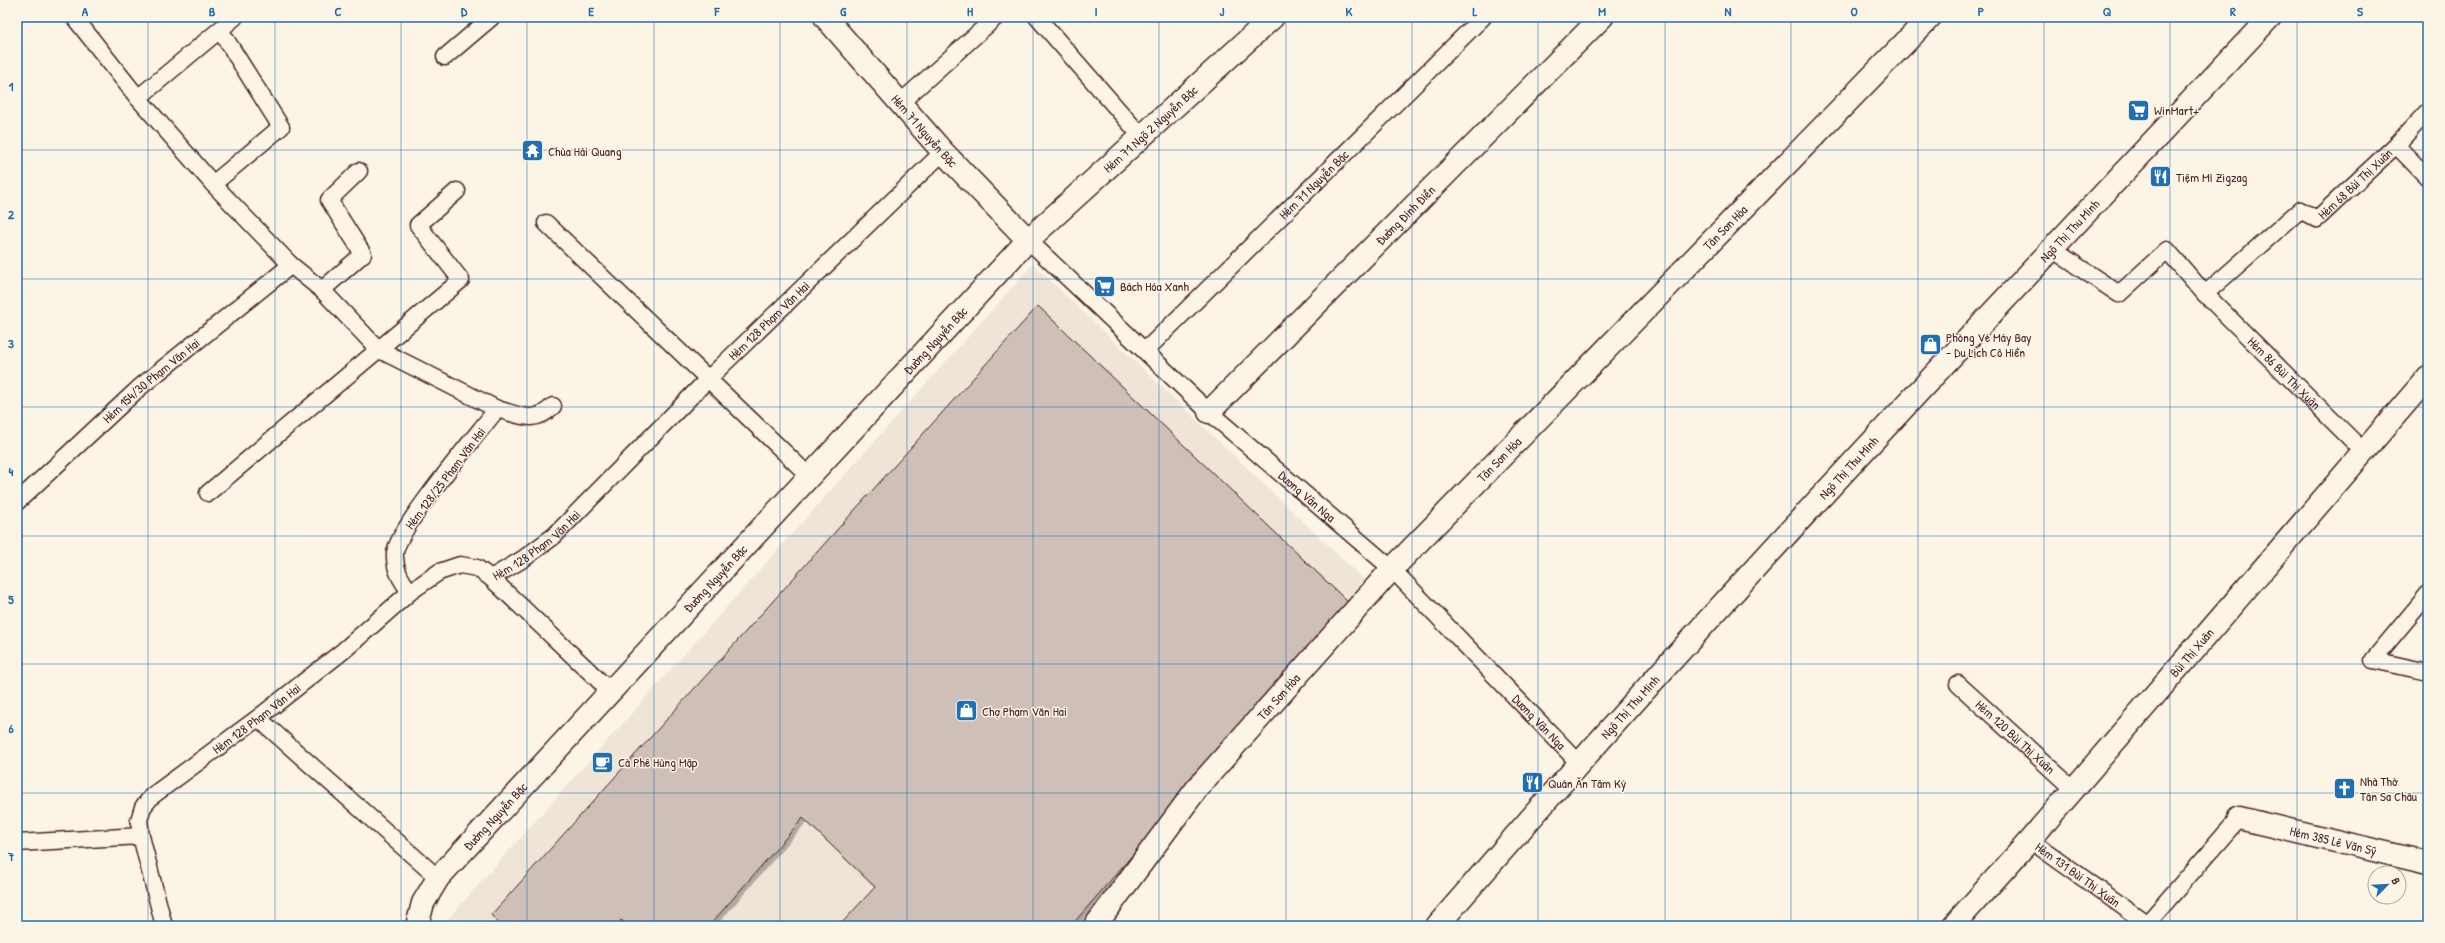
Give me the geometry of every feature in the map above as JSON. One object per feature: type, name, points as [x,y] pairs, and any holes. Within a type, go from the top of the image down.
[{"type":"street","name":"Hẻm 71 Nguyễn Bặc","points":[[825,17],[943,152],[1028,240]]},
{"type":"street","name":"Hẻm 71 Ngõ 2 Nguyễn Bặc","points":[[1028,240],[1273,17]]},
{"type":"street","name":"Đường Đinh Điền","points":[[1209,412],[1602,17]]},
{"type":"street","name":"Tân Sơn Hòa","points":[[1095,926],[1198,787],[1392,569],[1930,17]]},
{"type":"street","name":"Ngô Thị Thu Minh","points":[[1437,926],[1578,762],[2052,249],[2270,17]]},
{"type":"street","name":"Đường Nguyễn Bặc","points":[[417,926],[423,903],[438,878],[1028,240]]},
{"type":"street","name":"Bùi Thị Xuân","points":[[1952,926],[2030,840],[2428,377]]},
{"type":"street","name":"Hẻm 385 Lê Văn Sỹ","points":[[2239,818],[2428,863]]},
{"type":"lane","points":[[74,17],[138,98],[213,184],[291,265],[322,290],[378,349],[497,409],[524,416],[542,417],[553,406]]},
{"type":"lane","points":[[138,98],[235,17]]},
{"type":"lane","points":[[445,58],[492,17]]},
{"type":"lane","points":[[900,103],[996,17]]},
{"type":"lane","points":[[1037,17],[1141,136]]},
{"type":"lane","name":"Hẻm 71 Nguyễn Bặc","points":[[1145,351],[1483,17]]},
{"type":"lane","points":[[213,184],[281,127],[220,30]]},
{"type":"lane","points":[[2396,145],[2428,111]]},
{"type":"lane","name":"Hẻm 68 Bùi Thị Xuân","points":[[2205,294],[2300,210],[2317,219],[2396,145],[2428,178]]},
{"type":"lane","name":"Hẻm 128 Phạm Văn Hai","points":[[164,926],[141,836],[139,820],[143,807],[152,796],[258,718],[343,651],[410,592],[440,572],[460,565],[477,568],[491,578],[523,559],[554,536],[707,380],[943,152]]},
{"type":"lane","points":[[322,290],[363,254],[329,200],[359,171]]},
{"type":"lane","points":[[208,493],[461,280],[418,225],[457,192]]},
{"type":"lane","points":[[546,222],[707,380],[809,476]]},
{"type":"lane","name":"Dương Vân Nga","points":[[1028,240],[1209,412],[1392,569],[1578,762]]},
{"type":"lane","name":"Hẻm 86 Bùi Thị Xuân","points":[[2052,249],[2119,294],[2167,250],[2205,294],[2364,452]]},
{"type":"lane","name":"Hẻm 154/30 Phạm Văn Hai","points":[[17,502],[139,388],[291,265]]},
{"type":"lane","name":"Hẻm 128/25 Phạm Văn Hai","points":[[410,592],[397,573],[395,552],[406,528],[497,409]]},
{"type":"lane","points":[[491,578],[610,691]]},
{"type":"lane","points":[[2428,594],[2373,660],[2428,672]]},
{"type":"lane","name":"Hẻm 120 Bùi Thị Xuân","points":[[1958,684],[2073,789]]},
{"type":"lane","points":[[258,718],[438,878]]},
{"type":"lane","points":[[2147,925],[2239,818]]},
{"type":"lane","points":[[17,842],[141,836]]},
{"type":"lane","name":"Hẻm 131 Bùi Thị Xuân","points":[[2030,840],[2147,925]]},
{"type":"shaded area","name":"Chợ Phạm Văn Hai","points":[[1033,264],[1381,596],[1082,926],[446,926],[446,921]]},
{"type":"building","name":"Chợ Phạm Văn Hai","points":[[1038,306],[1350,604],[1071,926],[839,926],[875,887],[803,818],[709,926],[629,926],[621,920],[616,926],[501,926],[491,915]]},
{"type":"place","name":"WinMart+","points":[[2138,110]]},
{"type":"place","name":"Chùa Hải Quang","points":[[533,151]]},
{"type":"place","name":"Tiệm Mì Zigzag","points":[[2160,177]]},
{"type":"place","name":"Bách Hóa Xanh","points":[[1104,286]]},
{"type":"place","name":"Phòng Vé Máy Bay - Du Lịch Cô Hiền","points":[[1931,344]]},
{"type":"place","name":"Chợ Phạm Văn Hai","points":[[966,711]]},
{"type":"place","name":"Cà Phê Hùng Mập","points":[[603,762]]},
{"type":"place","name":"Quán Ăn Tâm Ký","points":[[1532,783]]},
{"type":"place","name":"Nhà Thờ Tân Sa Châu","points":[[2345,788]]}]
